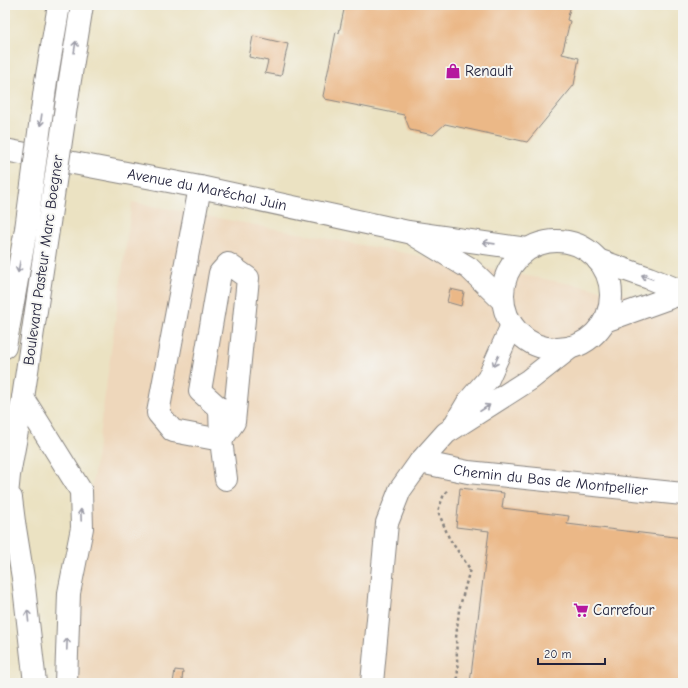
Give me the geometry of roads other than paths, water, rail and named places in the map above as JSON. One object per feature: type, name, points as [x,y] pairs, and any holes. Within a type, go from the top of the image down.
[{"type":"street","name":"Boulevard Pasteur Marc Boegner","points":[[5,347],[26,229],[46,81],[59,5]]},
{"type":"street","name":"Boulevard Pasteur Marc Boegner","points":[[5,516],[9,475],[23,398],[82,5]]},
{"type":"street","name":"Avenue du Maréchal Juin","points":[[5,150],[200,187],[408,232],[527,249]]},
{"type":"street","points":[[200,187],[158,413],[173,431],[221,440]]},
{"type":"street","name":"Avenue du Maréchal Juin","points":[[408,232],[469,268],[503,301]]},
{"type":"street","points":[[556,241],[571,242],[586,249],[598,260],[607,273],[611,289],[610,305],[605,321],[585,342],[559,349],[540,346],[524,338],[512,325],[506,313],[503,301],[504,286],[508,272],[516,259],[527,249],[541,243],[556,241]]},
{"type":"street","points":[[598,260],[683,292]]},
{"type":"street","points":[[221,440],[234,422],[248,278],[228,264],[220,273],[200,391],[220,409],[221,440],[226,479]]},
{"type":"street","points":[[605,321],[683,292]]},
{"type":"street","points":[[452,429],[468,402],[488,379],[512,325]]},
{"type":"street","points":[[372,683],[387,523],[400,490],[420,462],[452,429],[529,380],[571,347]]},
{"type":"street","points":[[23,398],[81,492],[82,528],[69,593],[66,683]]},
{"type":"street","name":"Chemin du Bas de Montpellier","points":[[420,462],[468,472],[683,494]]},
{"type":"street","points":[[9,475],[14,522],[24,578],[35,683]]},
{"type":"place","name":"Renault","points":[[453,71]]},
{"type":"place","name":"Carrefour","points":[[581,610]]}]
